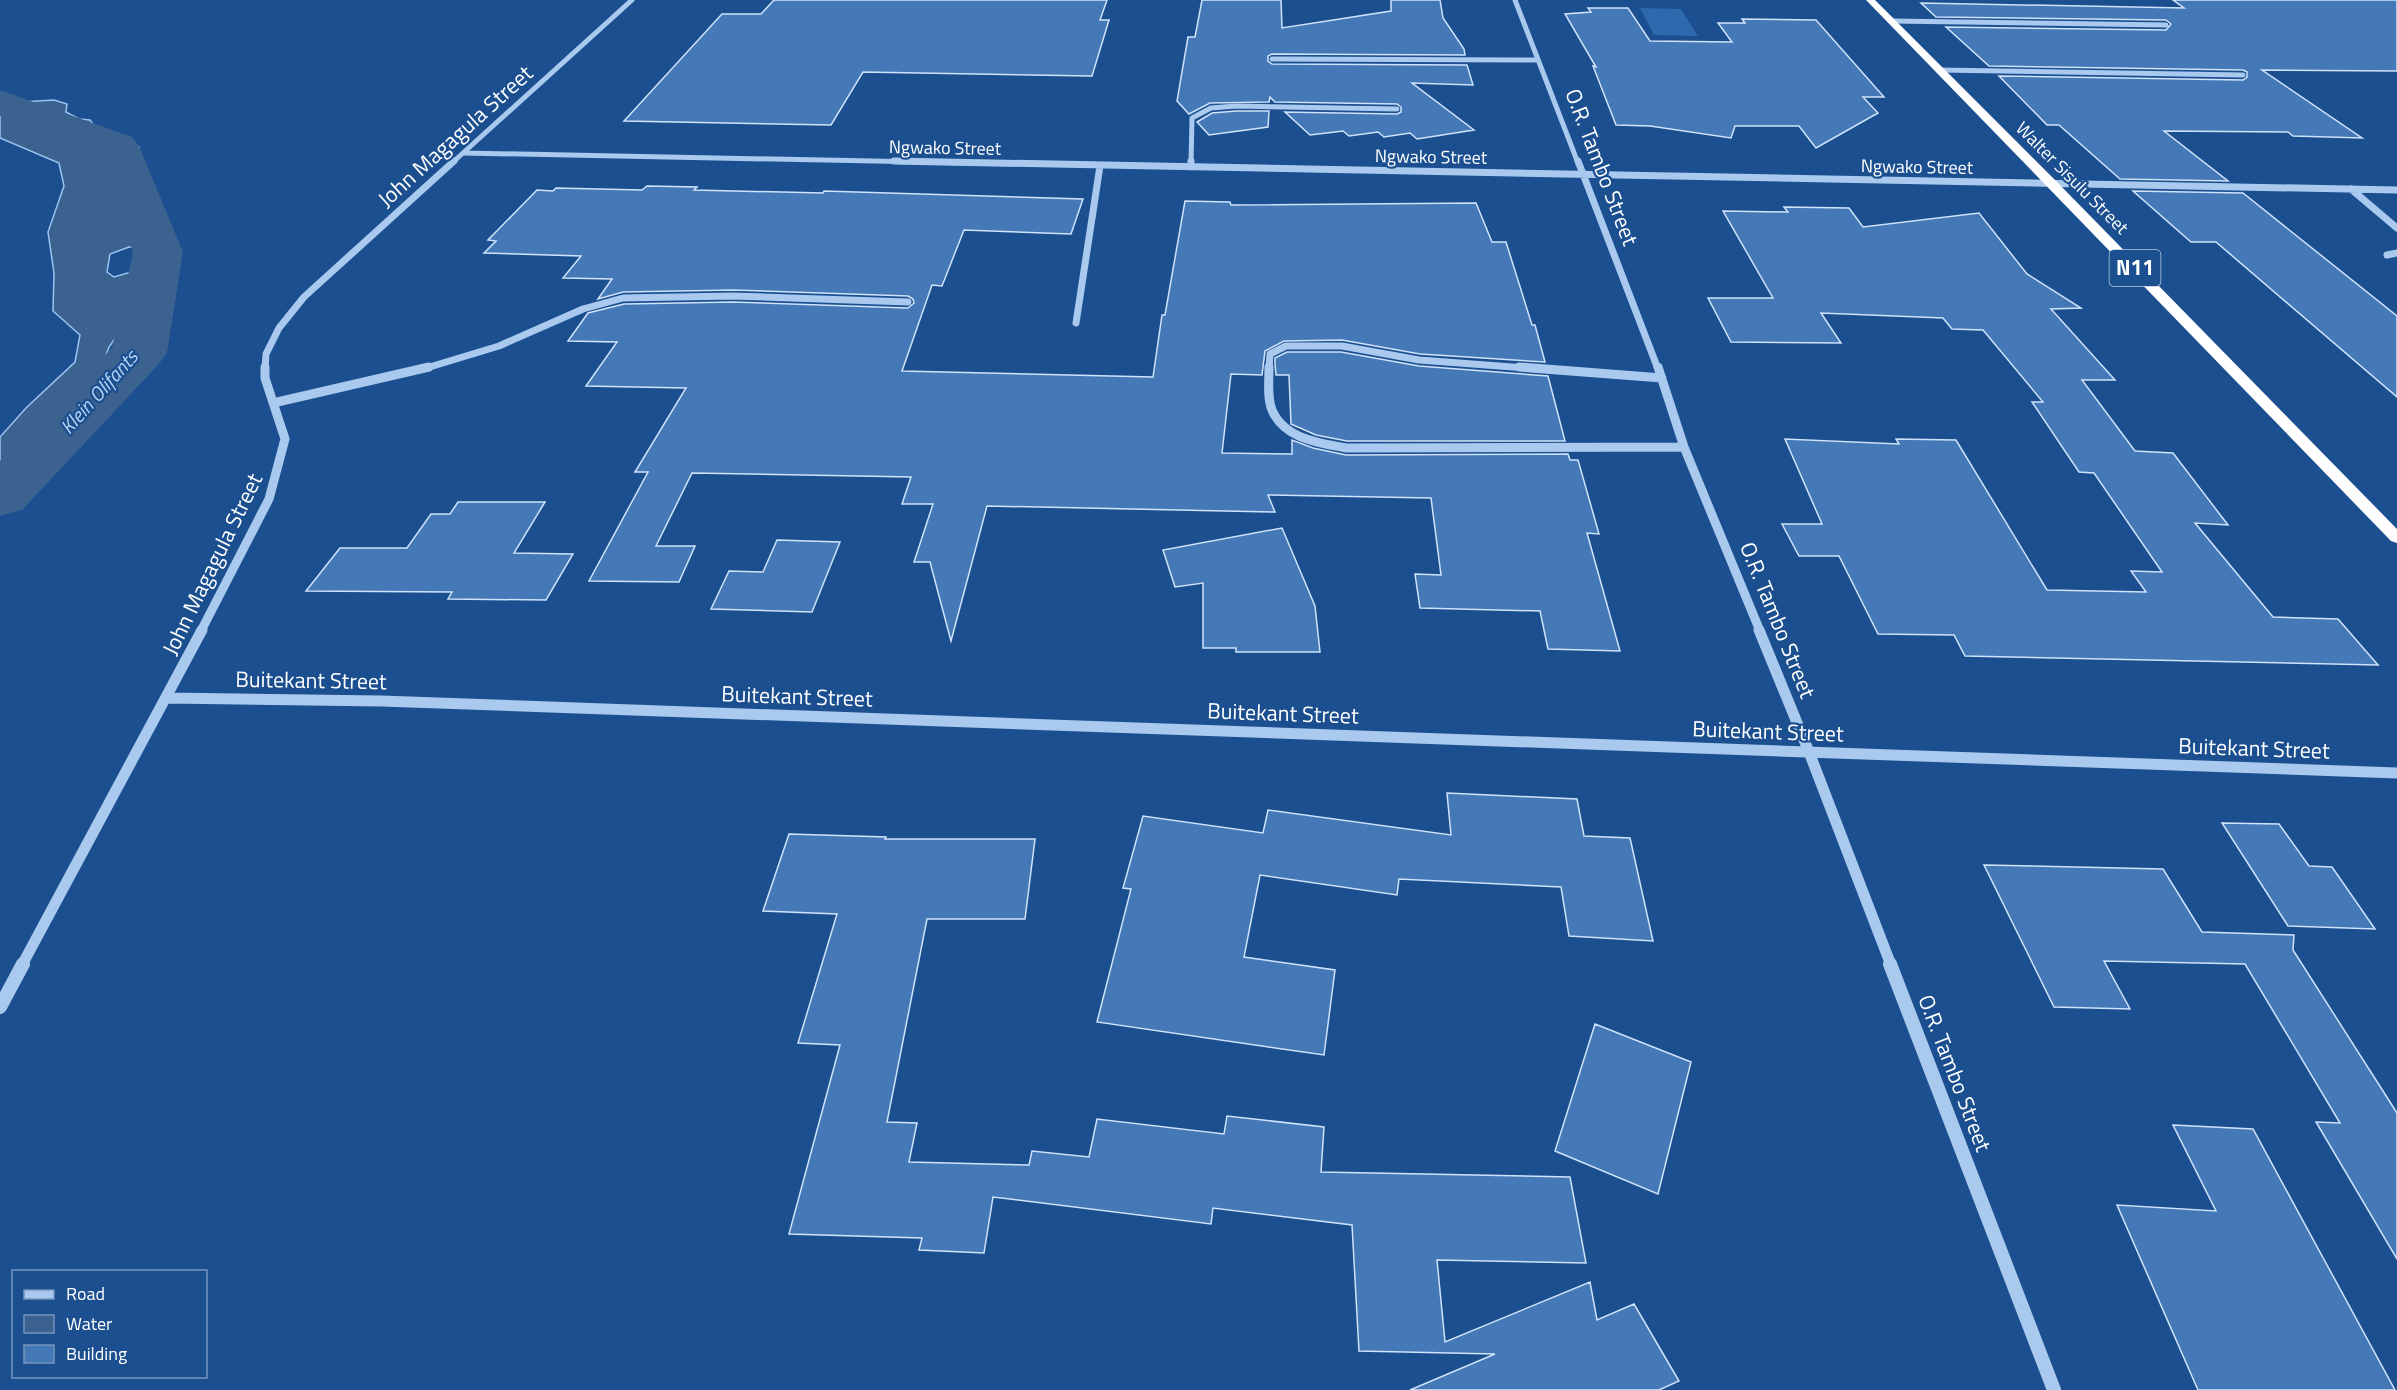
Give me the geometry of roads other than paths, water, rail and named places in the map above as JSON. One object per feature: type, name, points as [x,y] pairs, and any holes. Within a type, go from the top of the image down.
[{"type":"highway","name":"Walter Sisulu Street","points":[[1870,0],[2053,184],[2397,538]]},
{"type":"street","name":"John Magagula Street","points":[[0,1007],[167,698],[269,499],[285,439],[265,378],[266,354],[279,328],[304,297],[632,0]]},
{"type":"street","name":"O.R. Tambo Street","points":[[1515,0],[1662,378],[1684,447],[1809,752],[2054,1390]]},
{"type":"street","points":[[1891,21],[2166,25]]},
{"type":"street","points":[[1272,59],[1537,60]]},
{"type":"street","points":[[1939,70],[2243,75]]},
{"type":"street","points":[[1191,167],[1192,118],[1211,108],[1236,106],[1397,109]]},
{"type":"street","name":"Ngwako Street","points":[[464,153],[2397,190]]},
{"type":"street","points":[[1076,323],[1100,166]]},
{"type":"street","points":[[2351,189],[2397,228]]},
{"type":"street","points":[[2387,255],[2397,253]]},
{"type":"street","points":[[273,403],[382,379],[497,346],[546,327],[580,309],[615,299],[756,296],[908,302]]},
{"type":"street","points":[[1662,378],[1419,360],[1342,346],[1311,344],[1286,346],[1270,354],[1269,360],[1272,411],[1288,430],[1305,440],[1346,448],[1684,447]]},
{"type":"street","name":"Buitekant Street","points":[[167,698],[381,701],[2397,773]]},
{"type":"water","points":[[0,96],[21,102],[54,100],[67,104],[66,112],[79,119],[90,120],[102,136],[139,147],[140,174],[148,178],[151,187],[143,196],[146,204],[167,229],[163,238],[145,247],[129,247],[110,254],[107,272],[114,277],[145,268],[145,272],[163,276],[163,296],[154,310],[121,330],[109,347],[102,366],[83,392],[35,433],[0,473],[0,437],[26,408],[75,362],[80,335],[53,311],[54,273],[48,232],[64,186],[59,163],[0,138]]},
{"type":"waterway","name":"Klein Olifants","points":[[0,102],[117,146],[158,252],[139,353],[0,497]]}]
